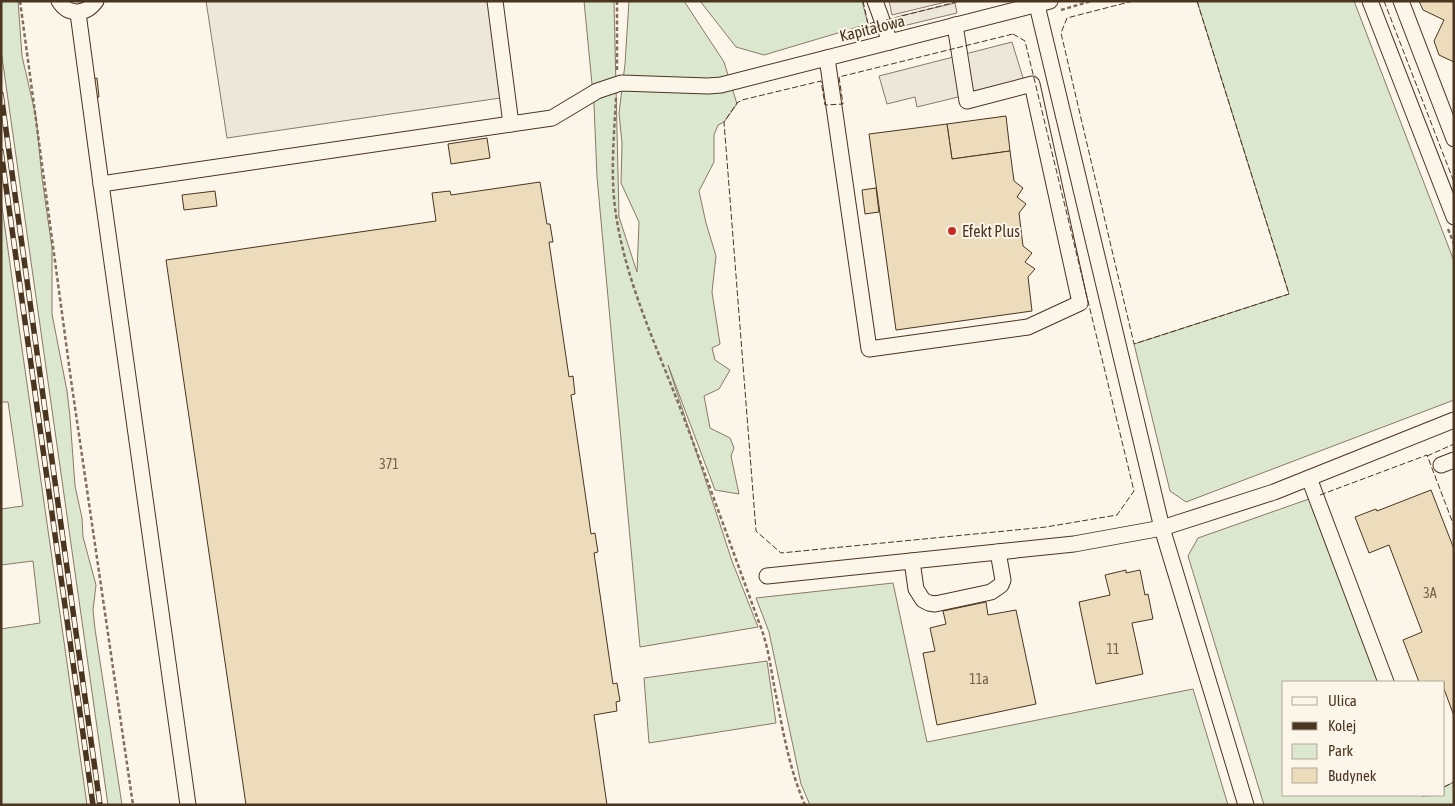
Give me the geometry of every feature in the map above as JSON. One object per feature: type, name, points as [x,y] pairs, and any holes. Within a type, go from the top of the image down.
[{"type":"street","points":[[58,1],[65,9],[78,12],[91,7],[96,1]]},
{"type":"street","points":[[495,1],[511,124]]},
{"type":"street","points":[[875,1],[890,42]]},
{"type":"street","points":[[1370,1],[1453,214]]},
{"type":"street","points":[[1401,1],[1454,139]]},
{"type":"street","points":[[1046,5],[1162,528],[1246,805]]},
{"type":"street","name":"Kapitałowa","points":[[619,84],[708,86],[732,82],[1046,5]]},
{"type":"street","points":[[78,12],[100,184],[188,805]]},
{"type":"street","points":[[827,58],[870,349],[1028,326],[1080,303],[1032,84],[967,101],[955,26]]},
{"type":"street","points":[[100,184],[552,118],[597,91],[619,84]]},
{"type":"street","points":[[767,576],[1074,544],[1162,528],[1242,504],[1454,420]]},
{"type":"street","points":[[1309,478],[1386,681]]},
{"type":"street","points":[[912,561],[916,590],[924,600],[935,604],[991,592],[996,589],[1003,580],[998,552]]},
{"type":"path","points":[[20,1],[71,380],[132,805]]},
{"type":"path","points":[[617,1],[619,84],[614,181],[616,214],[626,258],[647,321],[718,505],[747,592],[761,627],[788,750],[805,805]]},
{"type":"path","points":[[1046,5],[1091,1]]},
{"type":"green space","points":[[1,1],[18,1],[22,56],[36,117],[52,248],[52,314],[67,391],[75,486],[82,518],[83,537],[96,585],[93,610],[95,629],[122,805],[108,805],[1,50]]},
{"type":"green space","points":[[584,1],[614,1],[619,217],[637,272],[639,222],[621,183],[622,143],[619,113],[625,64],[629,1],[684,1],[724,62],[737,104],[724,122],[718,125],[714,135],[714,162],[699,191],[716,256],[712,292],[720,344],[712,348],[715,360],[730,370],[719,389],[704,396],[710,428],[730,438],[734,448],[731,456],[739,494],[715,490],[668,365],[732,561],[758,627],[640,647],[597,177],[594,105]]},
{"type":"green space","points":[[700,1],[862,1],[868,24],[764,55],[736,47]]},
{"type":"green space","points":[[1197,1],[1354,1],[1454,261],[1454,400],[1186,502],[1170,491],[1134,344],[1289,294]]},
{"type":"green space","points":[[1,200],[87,805],[1,805],[1,629],[40,623],[33,561],[1,565],[1,509],[23,506],[8,402],[1,402]]},
{"type":"green space","points":[[1309,499],[1379,681],[1282,681],[1282,796],[1445,796],[1445,786],[1454,782],[1454,805],[1264,805],[1188,556],[1198,538]]},
{"type":"green space","points":[[893,583],[927,742],[1193,689],[1228,805],[810,805],[801,784],[769,632],[756,598]]},
{"type":"green space","points":[[767,661],[776,723],[649,743],[644,678]]},
{"type":"shaded area","points":[[206,1],[495,1],[507,97],[227,138]]},
{"type":"shaded area","points":[[889,1],[950,1],[892,15]]},
{"type":"shaded area","points":[[955,3],[957,13],[903,26],[900,16]]},
{"type":"shaded area","points":[[1012,42],[1024,81],[917,107],[915,97],[887,104],[879,76]]},
{"type":"building","points":[[1419,1],[1454,1],[1454,62],[1439,55],[1434,41],[1444,20],[1423,10]]},
{"type":"building","points":[[97,78],[99,97],[93,97],[91,79]]},
{"type":"building","points":[[1006,116],[1010,151],[952,159],[947,124]]},
{"type":"building","name":"Efekt Plus","points":[[947,124],[952,159],[1010,151],[1014,181],[1023,188],[1017,197],[1026,204],[1019,213],[1023,246],[1032,253],[1025,262],[1035,269],[1028,277],[1032,311],[896,330],[869,134]]},
{"type":"building","points":[[487,138],[490,158],[451,164],[448,144]]},
{"type":"building","points":[[540,182],[547,224],[550,224],[553,242],[549,242],[569,377],[573,376],[575,394],[571,395],[591,534],[595,533],[598,552],[594,553],[613,684],[617,683],[620,701],[616,702],[617,711],[594,715],[607,805],[246,805],[166,260],[436,221],[432,193],[450,191],[451,195]]},
{"type":"building","points":[[876,188],[879,212],[865,214],[862,190]]},
{"type":"building","points":[[215,191],[217,206],[184,210],[182,195]]},
{"type":"building","points":[[1431,490],[1454,549],[1454,716],[1445,692],[1445,681],[1419,681],[1403,640],[1422,632],[1389,545],[1369,553],[1355,517],[1376,509],[1377,511]]},
{"type":"building","points":[[1126,570],[1126,573],[1140,570],[1145,595],[1148,594],[1153,619],[1132,623],[1143,674],[1096,684],[1079,602],[1110,595],[1105,575]]},
{"type":"building","points":[[986,602],[988,615],[1016,610],[1036,704],[937,725],[923,653],[935,651],[930,628],[946,624],[943,611]]},
{"type":"railway","points":[[1,94],[100,805]]},
{"type":"railway","points":[[1,151],[93,805]]},
{"type":"fence","points":[[863,1],[868,24],[879,21]]},
{"type":"fence","points":[[886,20],[960,1]]},
{"type":"fence","points":[[1133,1],[1067,18],[1061,33],[1134,344],[1289,294],[1197,1]]},
{"type":"fence","points":[[1384,1],[1454,182]]},
{"type":"fence","points":[[1013,34],[1025,41],[1134,491],[1117,515],[1046,527],[781,553],[756,531],[724,122],[737,103],[742,100],[821,81],[825,105],[843,104],[839,77],[1013,34]]},
{"type":"fence","points":[[1427,456],[1454,444]]},
{"type":"fence","points":[[1320,495],[1427,455],[1454,526]]},
{"type":"fence","points":[[1445,786],[1454,782]]},
{"type":"place","name":"Efekt Plus","points":[[952,231]]}]
